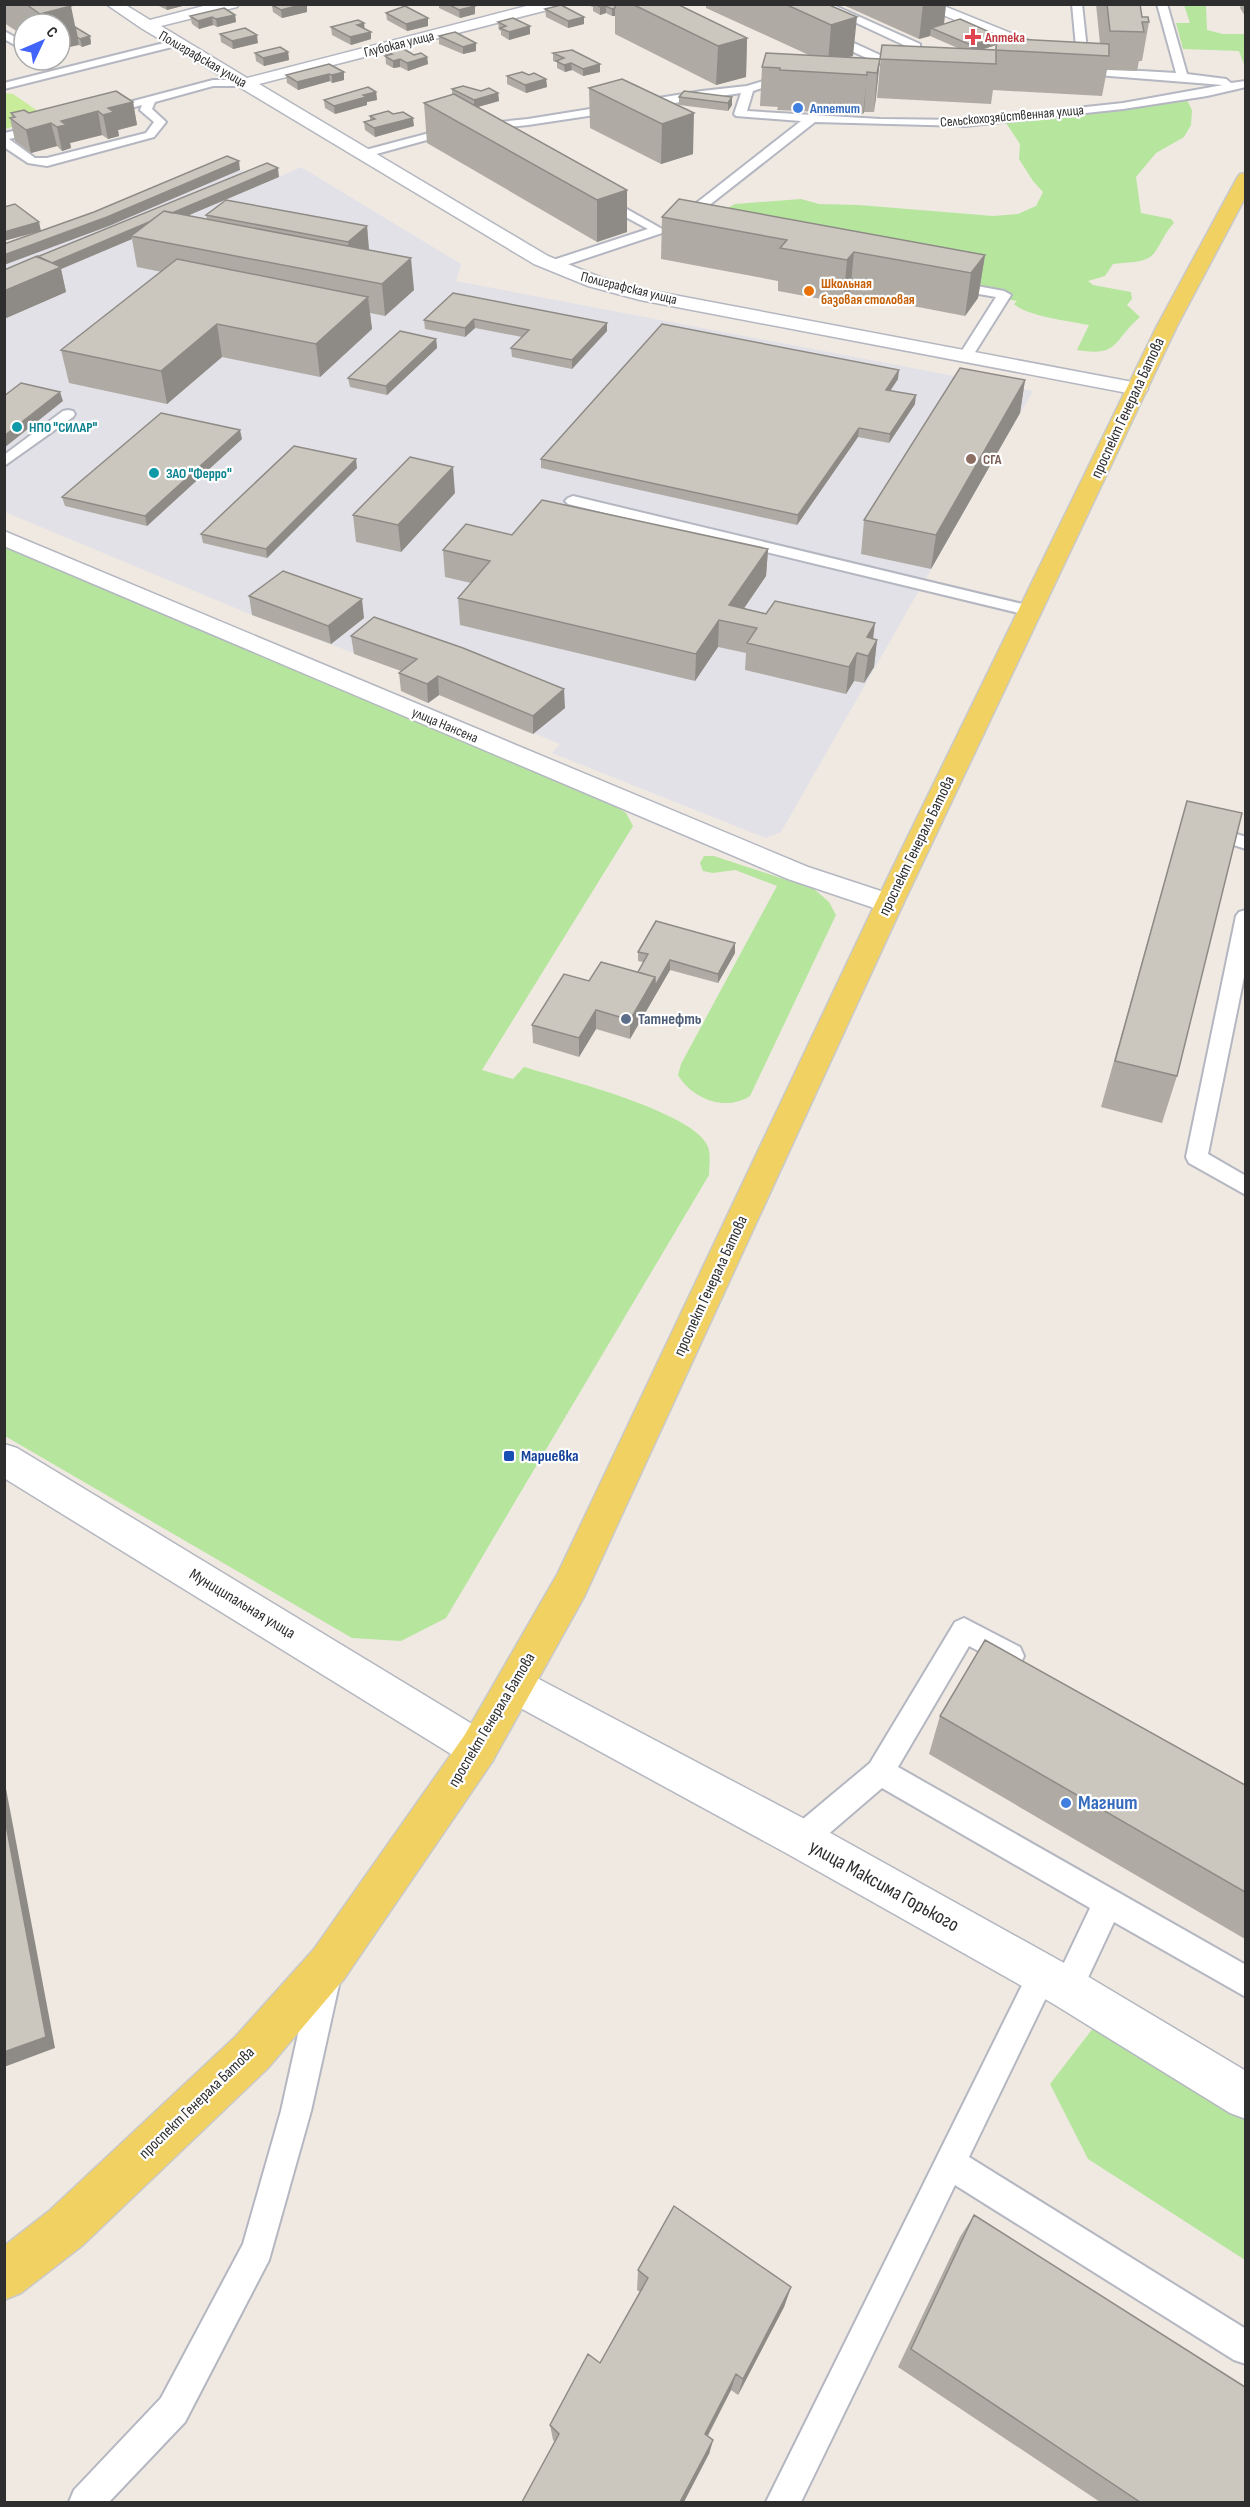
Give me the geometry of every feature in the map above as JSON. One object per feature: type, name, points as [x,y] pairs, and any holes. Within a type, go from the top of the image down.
[{"type":"main road","name":"проспект Генерала Батова","points":[[4,2276],[66,2228],[252,2052],[329,1964],[478,1749],[516,1685],[581,1564],[889,904],[1167,326],[1245,178]]},
{"type":"street","name":"Полиграфская улица","points":[[113,4],[552,265],[595,282],[640,294],[1138,389]]},
{"type":"street","points":[[146,25],[232,4]]},
{"type":"street","name":"Глубокая улица","points":[[245,83],[554,4]]},
{"type":"street","points":[[924,4],[1084,69]]},
{"type":"street","name":"улица Нансена","points":[[4,538],[798,873],[889,904]]},
{"type":"street","name":"Муниципальная улица","points":[[4,1460],[478,1749]]},
{"type":"street","name":"улица Максима Горького","points":[[516,1685],[801,1839],[1054,1981],[1245,2097]]},
{"type":"lane","points":[[821,4],[916,46],[878,57]]},
{"type":"lane","points":[[1077,4],[1084,69]]},
{"type":"lane","points":[[1162,4],[1182,77]]},
{"type":"lane","points":[[812,28],[894,65],[917,66]]},
{"type":"lane","points":[[72,69],[176,42]]},
{"type":"lane","points":[[874,73],[894,65]]},
{"type":"lane","points":[[1060,70],[1084,69],[1242,84]]},
{"type":"lane","points":[[4,87],[61,72]]},
{"type":"lane","points":[[362,154],[452,130],[528,122],[702,93],[748,89],[767,78],[804,82]]},
{"type":"lane","points":[[94,114],[213,83],[245,83]]},
{"type":"lane","name":"Сельскохозяйственная улица","points":[[748,89],[741,114],[811,119],[965,123],[1123,106],[1207,93],[1242,84]]},
{"type":"lane","points":[[4,139],[32,161],[47,162],[150,135],[160,122],[146,110],[150,100]]},
{"type":"lane","points":[[552,265],[668,232],[811,119]]},
{"type":"lane","points":[[4,139],[49,126]]},
{"type":"lane","points":[[476,128],[496,140]]},
{"type":"lane","points":[[587,191],[668,232]]},
{"type":"lane","points":[[934,282],[1004,295],[965,357]]},
{"type":"lane","points":[[4,462],[68,414]]},
{"type":"lane","points":[[573,501],[1031,611]]},
{"type":"lane","points":[[1212,832],[1245,843]]},
{"type":"lane","points":[[1245,916],[1197,1157],[1245,1187]]},
{"type":"lane","points":[[801,1839],[880,1772],[964,1630],[1037,1671]]},
{"type":"lane","points":[[880,1772],[1245,1982]]},
{"type":"lane","points":[[783,2502],[949,2163],[1054,1981],[1108,1902]]},
{"type":"lane","points":[[86,2502],[173,2410],[258,2250],[296,2111],[329,1964]]},
{"type":"lane","points":[[949,2163],[1245,2348]]},
{"type":"shaded area","points":[[229,165],[245,172],[259,167],[279,177],[301,167],[461,264],[456,281],[1033,391],[781,832],[766,838],[552,753],[560,744],[440,695],[428,703],[418,677],[252,615],[5,512],[5,253]]},
{"type":"green space","points":[[1184,5],[1223,5],[1206,6],[1207,30],[1223,34],[1245,34],[1245,67],[1239,51],[1183,49],[1176,23],[1190,23]]},
{"type":"green space","points":[[4,93],[13,94],[42,114],[36,120],[5,129]]},
{"type":"green space","points":[[1187,100],[1192,110],[1191,125],[1184,137],[1156,153],[1136,177],[1141,213],[1171,219],[1174,223],[1147,259],[1113,264],[1105,276],[1088,281],[1093,285],[1131,292],[1132,299],[1127,305],[1140,317],[1114,345],[1101,351],[1077,350],[1089,325],[1029,312],[1014,304],[1017,301],[677,236],[735,204],[801,199],[819,204],[993,216],[1018,214],[1036,206],[1043,192],[1019,159],[1020,144],[1006,123]]},
{"type":"green space","points":[[5,543],[602,798],[626,813],[633,826],[482,1070],[513,1079],[524,1067],[595,1088],[654,1109],[679,1121],[698,1134],[709,1150],[709,1175],[446,1618],[401,1641],[352,1638],[5,1436]]},
{"type":"green space","points":[[704,856],[714,856],[814,889],[829,902],[836,915],[750,1096],[731,1103],[720,1103],[701,1096],[692,1091],[678,1075],[681,1064],[777,886],[735,870],[713,873],[703,871],[700,863]]},
{"type":"green space","points":[[1097,2023],[1245,2113],[1245,2260],[1088,2159],[1050,2084]]},
{"type":"building","points":[[26,4],[68,4],[71,6],[48,12],[37,12]]},
{"type":"building","points":[[273,4],[304,4],[281,10]]},
{"type":"building","points":[[448,4],[472,4],[475,6],[459,10]]},
{"type":"building","points":[[595,4],[615,4],[615,8],[600,7]]},
{"type":"building","points":[[632,4],[677,4],[747,38],[718,46]]},
{"type":"building","points":[[785,4],[827,4],[857,17],[831,25]]},
{"type":"building","points":[[1107,4],[1140,4],[1142,17],[1148,17],[1149,22],[1142,22],[1144,32],[1110,31]]},
{"type":"building","points":[[561,5],[584,17],[568,21],[545,9]]},
{"type":"building","points":[[405,6],[428,18],[406,24],[386,13]]},
{"type":"building","points":[[224,8],[235,15],[198,21],[190,16]]},
{"type":"building","points":[[513,18],[530,26],[509,32],[500,28],[506,26],[498,22]]},
{"type":"building","points":[[960,19],[1001,37],[971,45],[931,28]]},
{"type":"building","points":[[358,20],[364,23],[357,25],[371,32],[350,37],[331,27]]},
{"type":"building","points":[[75,27],[90,36],[80,39],[77,37]]},
{"type":"building","points":[[245,28],[257,35],[232,41],[220,34]]},
{"type":"building","points":[[455,32],[476,43],[463,47],[439,36]]},
{"type":"building","points":[[997,38],[1109,44],[1109,56],[996,50]]},
{"type":"building","points":[[882,45],[996,50],[996,64],[880,59]]},
{"type":"building","points":[[280,47],[288,52],[263,58],[255,53]]},
{"type":"building","points":[[400,47],[414,55],[421,53],[427,57],[407,63],[400,59],[393,61],[385,56],[392,54],[385,51]]},
{"type":"building","points":[[572,50],[600,64],[583,69],[571,63],[564,65],[556,61],[564,58],[553,53]]},
{"type":"building","points":[[766,53],[880,59],[877,73],[867,72],[867,75],[762,67]]},
{"type":"building","points":[[329,64],[344,72],[297,82],[286,75]]},
{"type":"building","points":[[522,72],[529,75],[534,73],[546,79],[525,85],[507,76]]},
{"type":"building","points":[[622,79],[694,113],[662,124],[589,88]]},
{"type":"building","points":[[463,86],[481,91],[489,88],[498,93],[474,100],[452,89]]},
{"type":"building","points":[[368,87],[376,92],[334,106],[324,100]]},
{"type":"building","points":[[116,91],[133,102],[108,108],[114,112],[103,115],[98,111],[61,121],[66,125],[57,127],[51,123],[26,130],[10,118],[15,117],[11,113],[24,110],[29,113]]},
{"type":"building","points":[[684,91],[732,97],[728,103],[679,97]]},
{"type":"building","points":[[454,94],[627,190],[597,200],[424,103]]},
{"type":"building","points":[[388,111],[393,114],[403,112],[413,118],[374,128],[364,122],[375,119],[370,116]]},
{"type":"building","points":[[227,156],[239,161],[107,217],[4,255],[4,244],[94,212]]},
{"type":"building","points":[[267,163],[278,168],[172,213],[164,211],[149,222],[52,263],[37,257]]},
{"type":"building","points":[[679,199],[985,255],[971,273],[854,252],[847,260],[780,248],[787,240],[662,217]]},
{"type":"building","points":[[226,200],[367,226],[348,242],[206,215]]},
{"type":"building","points":[[15,204],[39,222],[4,232],[4,207]]},
{"type":"building","points":[[164,211],[411,258],[382,284],[131,236]]},
{"type":"building","points":[[37,256],[61,267],[4,291],[4,270]]},
{"type":"building","points":[[177,259],[368,297],[316,344],[217,324],[161,371],[61,350]]},
{"type":"building","points":[[453,293],[607,323],[572,360],[511,348],[529,330],[474,319],[465,328],[424,320]]},
{"type":"building","points":[[662,324],[899,370],[886,390],[916,395],[890,434],[859,428],[798,515],[541,459]]},
{"type":"building","points":[[400,331],[436,339],[386,386],[348,378]]},
{"type":"building","points":[[960,368],[1025,380],[936,535],[864,520]]},
{"type":"building","name":"НПО \"СИЛАР\"","points":[[21,383],[60,392],[4,436],[4,396]]},
{"type":"building","name":"ЗАО \"Ферро\"","points":[[161,413],[240,430],[145,516],[62,497]]},
{"type":"building","points":[[294,446],[356,459],[266,549],[201,534]]},
{"type":"building","points":[[410,457],[453,467],[398,525],[353,515]]},
{"type":"building","points":[[542,500],[768,549],[729,605],[766,614],[775,601],[875,623],[867,637],[877,640],[868,656],[857,653],[849,667],[747,643],[757,628],[719,620],[696,654],[458,598],[490,561],[443,550],[466,524],[512,535]]},
{"type":"building","points":[[283,571],[362,599],[328,626],[249,596]]},
{"type":"building","points":[[374,617],[463,648],[564,689],[533,716],[438,676],[427,684],[399,673],[417,659],[351,636]]},
{"type":"building","points":[[1187,801],[1242,813],[1177,1076],[1115,1061]]},
{"type":"building","points":[[656,921],[735,943],[718,974],[670,960],[655,986],[655,977],[638,972],[648,954],[638,952]]},
{"type":"building","points":[[601,962],[655,977],[630,1020],[596,1010],[579,1038],[532,1025],[564,974],[589,981]]},
{"type":"building","points":[[985,1640],[1245,1785],[1245,1892],[940,1716]]},
{"type":"building","points":[[4,1814],[46,2037],[4,2052]]},
{"type":"building","points":[[674,2206],[791,2287],[743,2379],[736,2374],[705,2434],[713,2440],[680,2502],[522,2502],[559,2434],[550,2425],[588,2354],[600,2363],[648,2278],[638,2270]]},
{"type":"building","points":[[974,2215],[1245,2387],[1245,2502],[1140,2502],[911,2349]]},
{"type":"place","name":"Аптека","points":[[973,37]]},
{"type":"place","name":"Аппетит","points":[[798,108]]},
{"type":"place","name":"Школьная базовая столовая","points":[[809,291]]},
{"type":"place","name":"НПО \"СИЛАР\"","points":[[17,427]]},
{"type":"place","name":"СГА","points":[[971,459]]},
{"type":"place","name":"ЗАО \"Ферро\"","points":[[154,473]]},
{"type":"place","name":"Татнефть","points":[[626,1019]]},
{"type":"place","name":"Мариевка","points":[[509,1456]]},
{"type":"place","name":"Магнит","points":[[1066,1803]]}]
